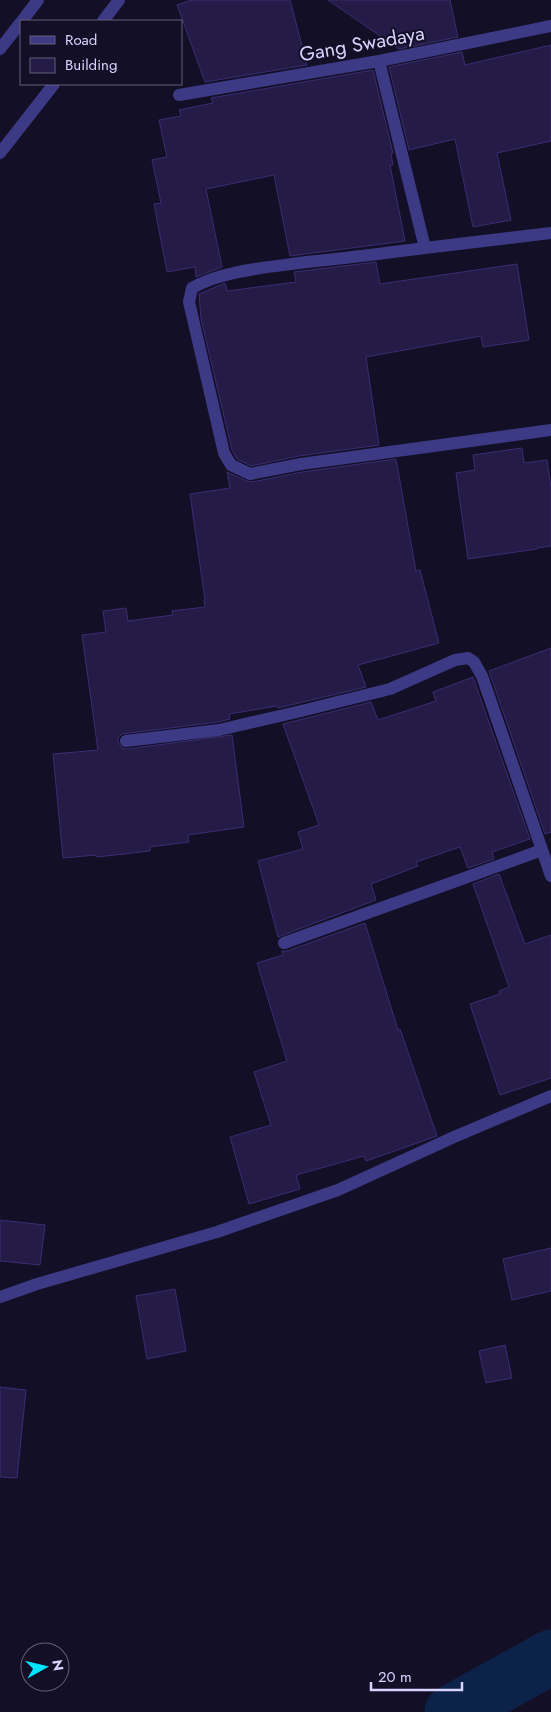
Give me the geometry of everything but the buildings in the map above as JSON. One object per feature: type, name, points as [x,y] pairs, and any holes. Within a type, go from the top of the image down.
[{"type":"street","points":[[23,20],[38,0]]},
{"type":"street","points":[[104,20],[119,0]]},
{"type":"street","points":[[0,49],[20,24]]},
{"type":"street","name":"Gang Swadaya","points":[[179,95],[379,61],[551,26]]},
{"type":"street","points":[[379,61],[425,248]]},
{"type":"street","points":[[0,153],[53,85]]},
{"type":"street","points":[[551,233],[258,268],[201,282],[192,288],[189,302],[224,453],[231,465],[250,474],[301,464],[551,430]]},
{"type":"street","points":[[126,742],[219,730],[297,712],[390,688],[455,660],[468,658],[474,662],[482,676],[551,876]]},
{"type":"street","points":[[284,943],[542,850]]},
{"type":"street","points":[[0,1297],[37,1284],[217,1232],[338,1190],[454,1137],[551,1096]]},
{"type":"waterway","points":[[452,1712],[551,1657]]}]
